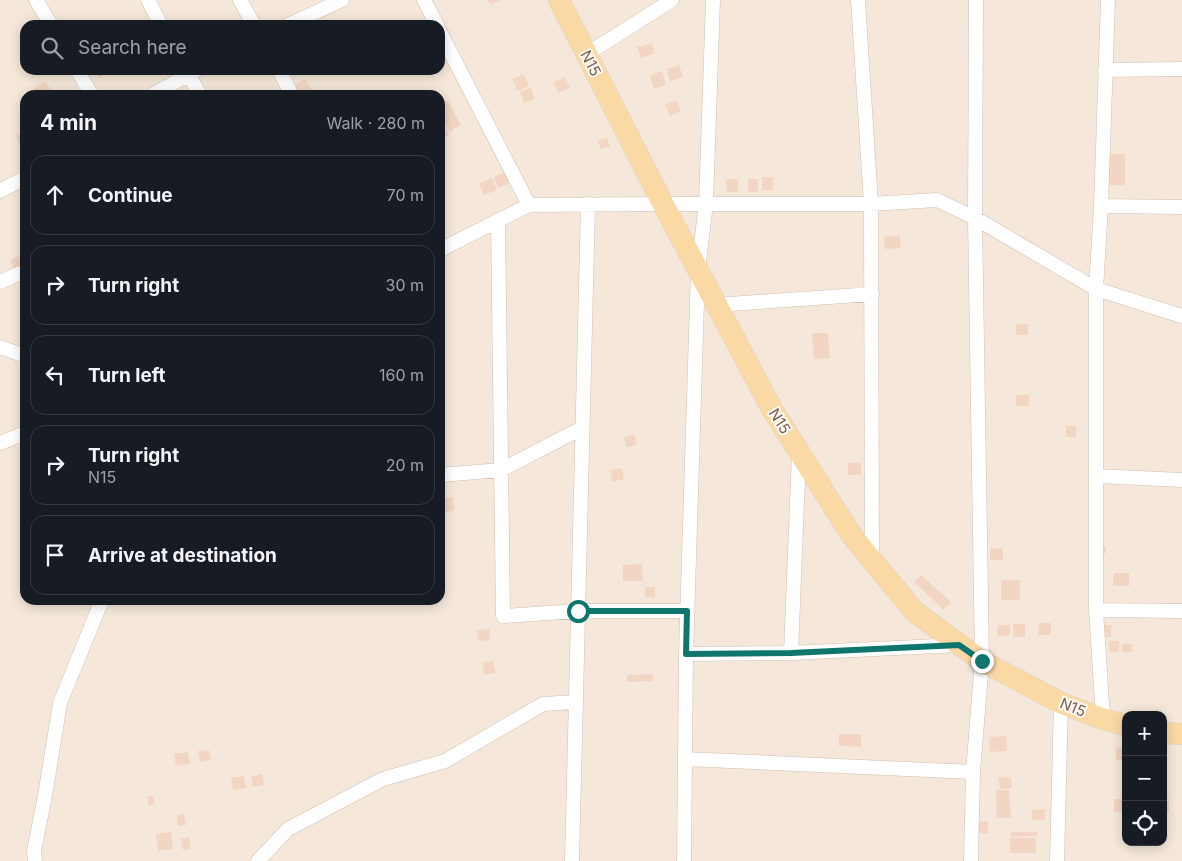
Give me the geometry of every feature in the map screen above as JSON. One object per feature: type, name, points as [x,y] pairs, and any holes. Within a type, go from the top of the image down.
[{"type":"main road","name":"N15","points":[[559,0],[663,204],[772,409],[852,536],[915,612],[982,661],[1061,703],[1103,719],[1122,723]]},
{"type":"main road","points":[[1167,733],[1182,734]]},
{"type":"street","points":[[36,0],[48,20]]},
{"type":"street","points":[[148,0],[158,20]]},
{"type":"street","points":[[240,0],[251,20]]},
{"type":"street","points":[[424,0],[434,20]]},
{"type":"street","points":[[684,861],[687,611],[698,269],[706,204],[713,0]]},
{"type":"street","points":[[858,0],[871,204],[872,560]]},
{"type":"street","points":[[971,861],[973,772],[982,661],[975,218],[976,0]]},
{"type":"street","points":[[1103,719],[1096,610],[1096,289],[1101,206],[1108,0]]},
{"type":"street","points":[[298,20],[336,1]]},
{"type":"street","points":[[587,54],[669,1]]},
{"type":"street","points":[[445,42],[529,205]]},
{"type":"street","points":[[1105,70],[1182,69]]},
{"type":"street","points":[[80,75],[89,90]]},
{"type":"street","points":[[160,90],[184,75]]},
{"type":"street","points":[[192,75],[198,90]]},
{"type":"street","points":[[282,75],[289,90]]},
{"type":"street","points":[[0,191],[20,181]]},
{"type":"street","points":[[445,247],[529,205],[871,204],[937,200],[975,218],[1096,289],[1182,316]]},
{"type":"street","points":[[572,861],[588,204]]},
{"type":"street","points":[[1101,206],[1182,207]]},
{"type":"street","points":[[498,220],[503,616],[578,611],[687,611]]},
{"type":"street","points":[[0,282],[20,273]]},
{"type":"street","points":[[716,305],[872,294]]},
{"type":"street","points":[[0,347],[20,354]]},
{"type":"street","points":[[445,475],[501,470],[582,428]]},
{"type":"street","points":[[0,443],[20,435]]},
{"type":"street","points":[[791,653],[799,452]]},
{"type":"street","points":[[1097,476],[1182,480]]},
{"type":"street","points":[[34,861],[34,851],[60,703],[100,605]]},
{"type":"street","points":[[1096,610],[1182,611]]},
{"type":"street","points":[[686,654],[791,653],[959,645]]},
{"type":"street","points":[[258,861],[288,829],[383,779],[445,761],[543,704],[576,702]]},
{"type":"street","points":[[1057,861],[1061,703]]},
{"type":"street","points":[[685,759],[973,772]]},
{"type":"shaded area","points":[[0,0],[1182,0],[1182,861],[0,861]]},
{"type":"building","points":[[488,0],[500,0],[491,5]]},
{"type":"building","points":[[652,43],[655,53],[641,58],[637,47]]},
{"type":"building","points":[[679,65],[683,77],[670,81],[667,69]]},
{"type":"building","points":[[662,71],[666,85],[654,89],[650,75]]},
{"type":"building","points":[[524,74],[529,86],[517,91],[513,79]]},
{"type":"building","points":[[565,77],[570,88],[558,93],[553,82]]},
{"type":"building","points":[[305,79],[312,90],[296,90],[294,86]]},
{"type":"building","points":[[45,81],[51,90],[32,90]]},
{"type":"building","points":[[531,88],[535,99],[524,103],[520,92]]},
{"type":"building","points":[[676,100],[681,111],[670,116],[665,105]]},
{"type":"building","points":[[448,101],[461,125],[449,132],[445,124],[445,102]]},
{"type":"building","points":[[445,128],[449,135],[445,137]]},
{"type":"building","points":[[20,134],[20,144],[16,136]]},
{"type":"building","points":[[607,138],[610,146],[601,149],[598,141]]},
{"type":"building","points":[[1109,154],[1125,154],[1125,185],[1108,185]]},
{"type":"building","points":[[509,170],[514,181],[498,188],[494,177]]},
{"type":"building","points":[[762,177],[773,177],[773,190],[762,190]]},
{"type":"building","points":[[492,178],[497,190],[484,195],[479,183]]},
{"type":"building","points":[[726,179],[738,179],[738,192],[727,192]]},
{"type":"building","points":[[748,179],[758,179],[758,192],[748,192]]},
{"type":"building","points":[[900,235],[901,248],[885,249],[884,237]]},
{"type":"building","points":[[19,256],[20,268],[15,271],[10,261]]},
{"type":"building","points":[[1016,324],[1028,324],[1028,335],[1016,335]]},
{"type":"building","points":[[812,333],[828,333],[830,358],[814,359]]},
{"type":"building","points":[[1016,395],[1029,395],[1029,406],[1016,406]]},
{"type":"building","points":[[1066,426],[1076,426],[1076,437],[1066,437]]},
{"type":"building","points":[[634,434],[637,444],[627,448],[624,438]]},
{"type":"building","points":[[848,463],[861,463],[861,475],[848,475]]},
{"type":"building","points":[[622,468],[624,479],[612,482],[610,470]]},
{"type":"building","points":[[453,497],[454,511],[445,512],[445,498]]},
{"type":"building","points":[[1101,546],[1106,546],[1106,553],[1101,553]]},
{"type":"building","points":[[990,548],[1003,549],[1003,560],[990,560]]},
{"type":"building","points":[[642,564],[643,581],[623,581],[623,565]]},
{"type":"building","points":[[1113,573],[1129,573],[1129,586],[1113,586]]},
{"type":"building","points":[[921,575],[951,602],[944,610],[914,582]]},
{"type":"building","points":[[1001,580],[1020,580],[1020,600],[1001,600]]},
{"type":"building","points":[[645,587],[655,587],[655,598],[645,597]]},
{"type":"building","points":[[1039,623],[1051,623],[1051,635],[1038,635]]},
{"type":"building","points":[[1013,624],[1025,624],[1025,637],[1013,637]]},
{"type":"building","points":[[998,625],[1010,625],[1010,636],[997,636]]},
{"type":"building","points":[[1100,625],[1111,625],[1111,637],[1100,637]]},
{"type":"building","points":[[489,629],[490,640],[478,641],[477,630]]},
{"type":"building","points":[[1109,641],[1119,641],[1119,652],[1109,652]]},
{"type":"building","points":[[1122,644],[1132,644],[1132,652],[1122,652]]},
{"type":"building","points":[[493,661],[496,673],[484,675],[482,662]]},
{"type":"building","points":[[653,674],[653,681],[627,682],[627,675]]},
{"type":"building","points":[[839,734],[861,734],[861,747],[839,746]]},
{"type":"building","points":[[1006,736],[1007,751],[990,752],[989,737]]},
{"type":"building","points":[[1116,747],[1122,748],[1122,760],[1116,760]]},
{"type":"building","points":[[209,750],[211,760],[200,762],[198,751]]},
{"type":"building","points":[[188,752],[190,764],[176,766],[174,754]]},
{"type":"building","points":[[262,774],[264,785],[253,787],[251,776]]},
{"type":"building","points":[[244,776],[246,788],[233,790],[231,778]]},
{"type":"building","points":[[1011,777],[1012,788],[1000,789],[998,778]]},
{"type":"building","points":[[996,790],[1009,790],[1011,818],[997,818]]},
{"type":"building","points":[[153,795],[155,804],[149,806],[147,797]]},
{"type":"building","points":[[1114,799],[1122,799],[1122,812],[1114,812]]},
{"type":"building","points":[[1167,799],[1169,799],[1169,812],[1167,812]]},
{"type":"building","points":[[1045,809],[1045,820],[1032,820],[1032,810]]},
{"type":"building","points":[[184,814],[186,825],[178,826],[177,815]]},
{"type":"building","points":[[978,821],[988,821],[988,833],[978,833]]},
{"type":"building","points":[[171,832],[173,849],[158,851],[156,834]]},
{"type":"building","points":[[1011,832],[1037,832],[1037,836],[1011,837]]},
{"type":"building","points":[[189,837],[191,849],[183,850],[181,839]]},
{"type":"building","points":[[1010,838],[1036,838],[1036,853],[1010,853]]},
{"type":"route","points":[[578,611],[687,611],[686,654],[791,653],[959,645],[982,661]]}]
